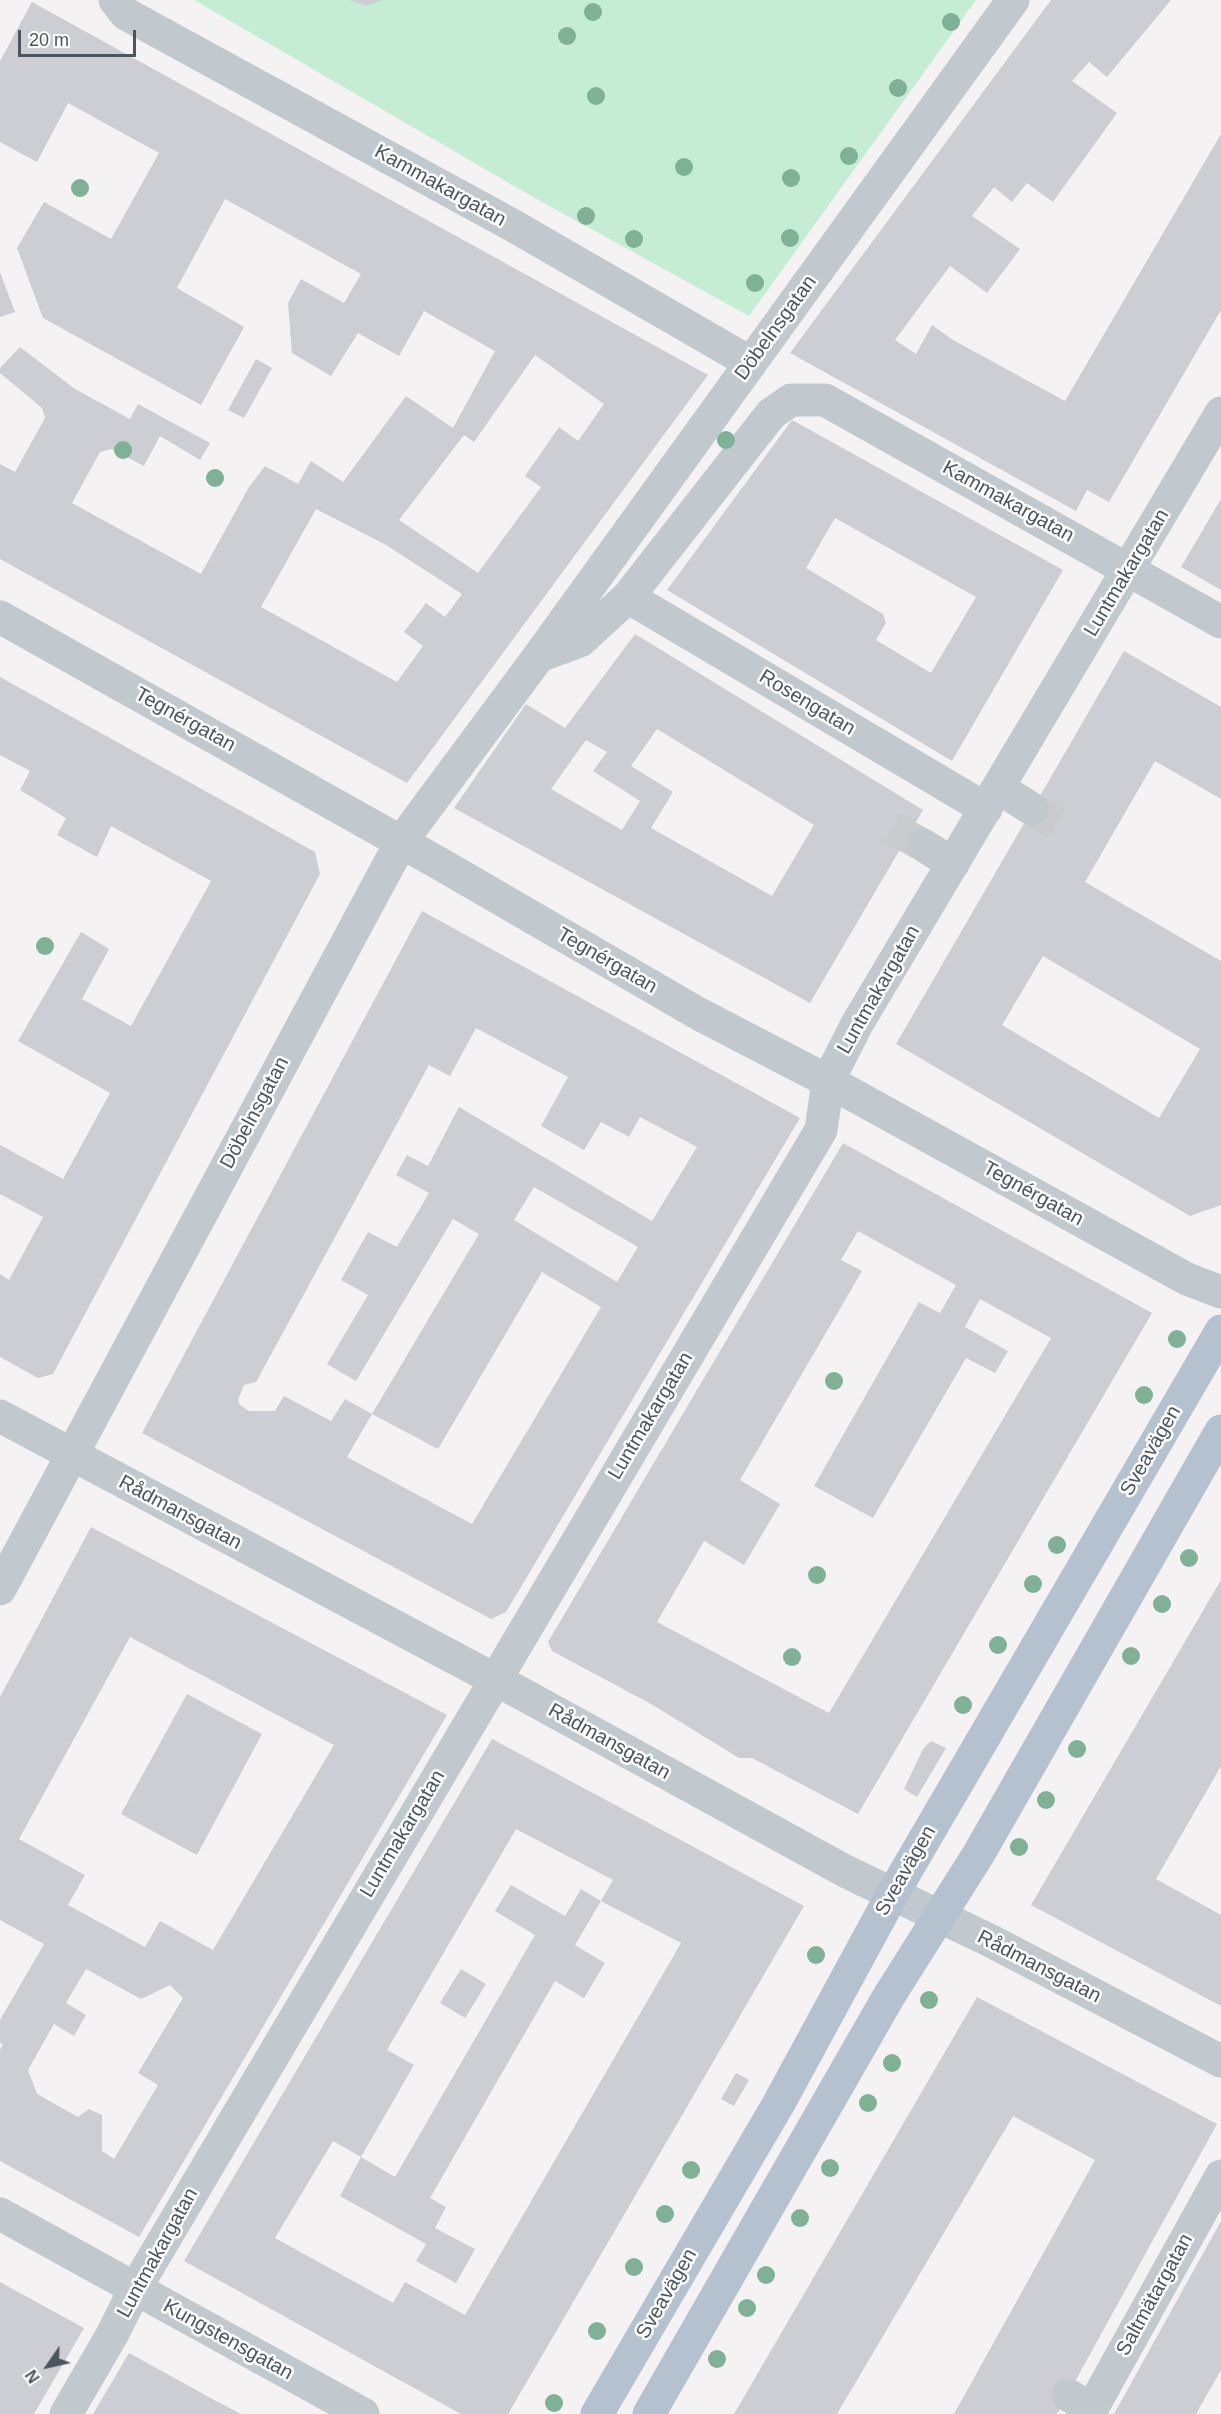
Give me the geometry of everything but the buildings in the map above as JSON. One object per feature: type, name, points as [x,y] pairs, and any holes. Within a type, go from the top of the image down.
[{"type":"main road","name":"Sveavägen","points":[[597,2414],[779,2103],[892,1895],[1221,1331]]},
{"type":"main road","points":[[649,2414],[889,1996],[978,1855],[1221,1431]]},
{"type":"street","name":"Döbelnsgatan","points":[[0,1589],[400,842],[539,656],[1013,0]]},
{"type":"street","name":"Kammakargatan","points":[[120,7],[512,225],[751,363]]},
{"type":"street","name":"Kammakargatan","points":[[628,597],[771,414],[791,400],[825,400],[1221,622]]},
{"type":"street","name":"Luntmakargatan","points":[[66,2414],[112,2335],[135,2289],[821,1130],[828,1081],[858,1023],[1221,413]]},
{"type":"street","points":[[539,656],[580,641],[628,597]]},
{"type":"street","name":"Rosengatan","points":[[628,597],[992,799],[1032,809]]},
{"type":"street","name":"Tegnérgatan","points":[[0,617],[400,842],[699,1014],[828,1081],[1187,1279],[1221,1292]]},
{"type":"street","points":[[923,845],[953,864]]},
{"type":"street","name":"Rådmansgatan","points":[[0,1416],[494,1679],[892,1895],[940,1916],[1221,2061]]},
{"type":"street","name":"Saltmätargatan","points":[[1083,2406],[1221,2176]]},
{"type":"street","name":"Kungstensgatan","points":[[0,2214],[363,2414]]},
{"type":"green space","points":[[194,0],[976,0],[749,316],[526,193]]},
{"type":"tunnel","points":[[1032,809],[1056,823]]},
{"type":"tunnel","points":[[892,828],[923,845]]}]
